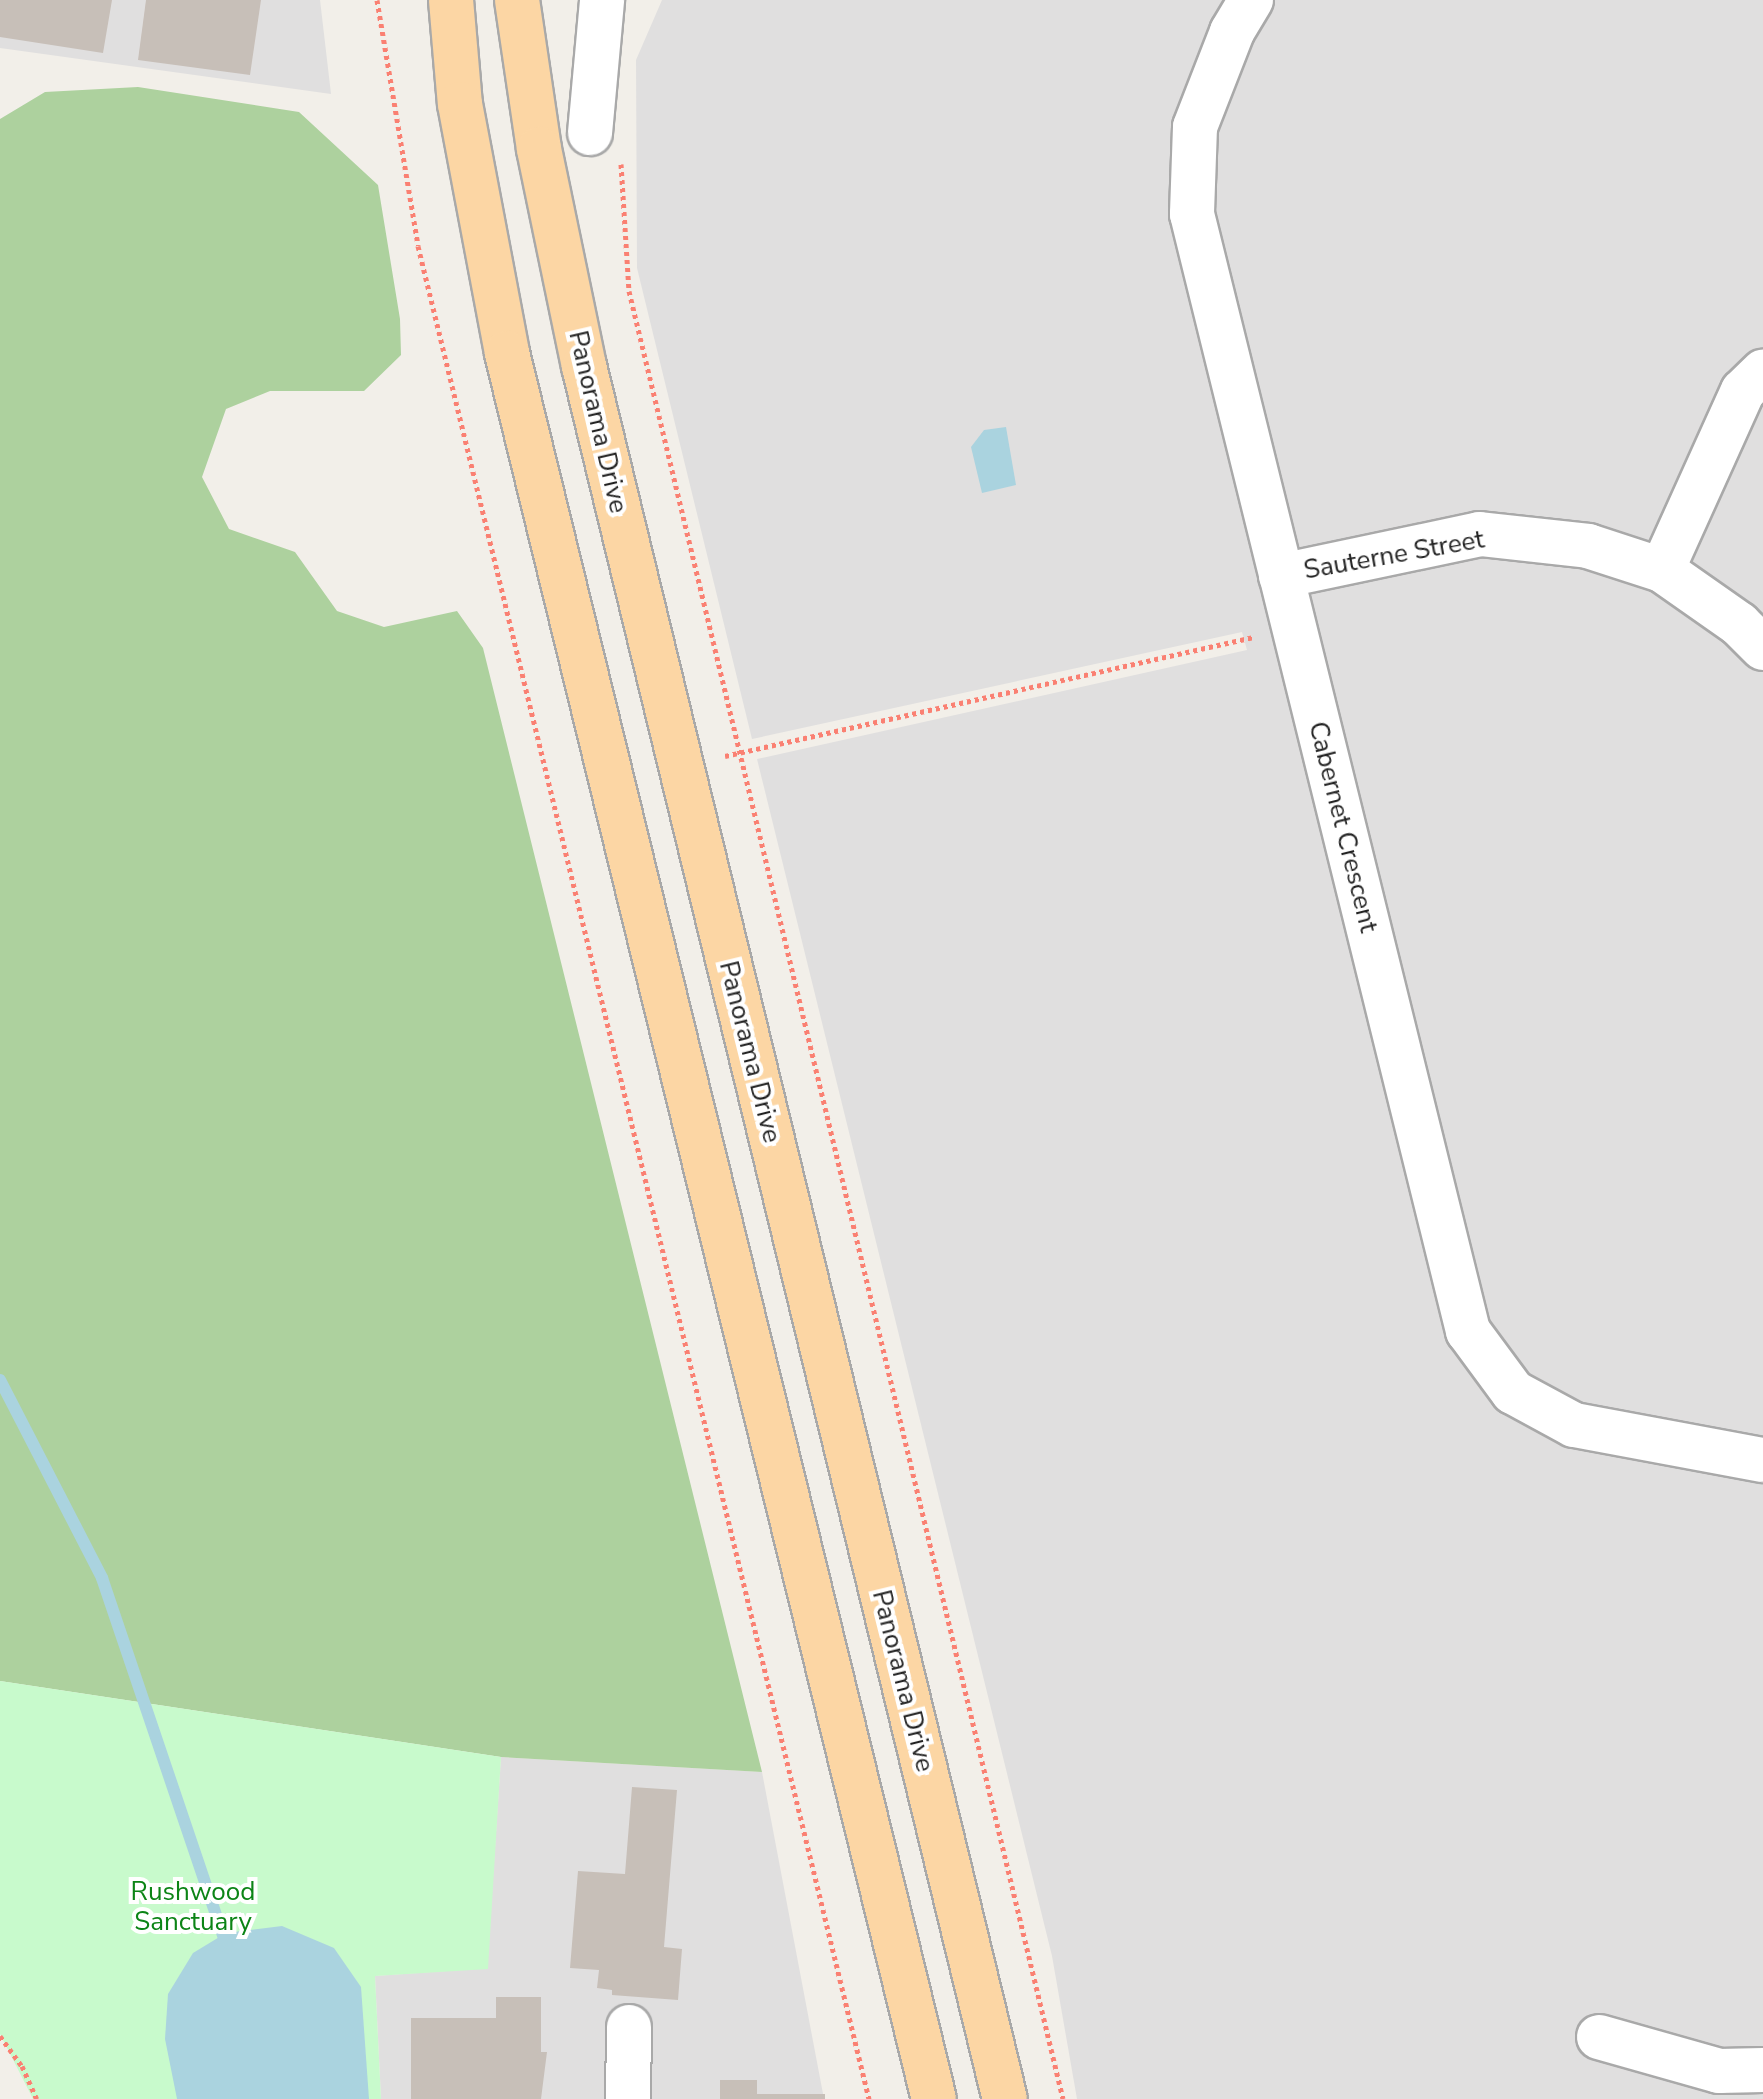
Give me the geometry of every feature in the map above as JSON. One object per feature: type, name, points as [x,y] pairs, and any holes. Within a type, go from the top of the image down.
[{"type":"main road","points":[[451,0],[460,104],[507,353],[934,2099]]},
{"type":"main road","name":"Panorama Drive","points":[[517,0],[539,149],[584,366],[1005,2099]]},
{"type":"street","points":[[602,0],[605,141]]},
{"type":"street","name":"Cabernet Crescent","points":[[1251,0],[1232,32],[1195,127],[1192,214],[1468,1331],[1513,1392],[1574,1425],[1763,1460]]},
{"type":"street","points":[[1662,570],[1743,391],[1763,372]]},
{"type":"street","name":"Sauterne Street","points":[[1281,576],[1480,534],[1588,546],[1662,570],[1739,624],[1763,648]]},
{"type":"street","points":[[628,2099],[629,2027]]},
{"type":"street","points":[[1599,2037],[1719,2071],[1763,2070]]},
{"type":"path","points":[[377,0],[426,277],[869,2099]]},
{"type":"path","points":[[605,141],[629,291],[1063,2099]]},
{"type":"path","points":[[681,766],[1294,628]]},
{"type":"path","points":[[0,2036],[22,2066],[37,2099]]},
{"type":"shaded area","points":[[0,0],[320,0],[331,94],[0,48]]},
{"type":"shaded area","points":[[662,0],[1763,0],[1763,2099],[1077,2099],[1052,1956],[757,759],[1247,650],[1242,632],[752,739],[637,268],[636,60]]},
{"type":"shaded area","points":[[501,1757],[762,1772],[824,2099],[381,2099],[375,1976],[487,1968]]},
{"type":"green space","points":[[138,87],[299,112],[378,185],[400,319],[401,355],[364,391],[270,391],[226,409],[202,477],[229,529],[295,552],[337,611],[384,627],[457,611],[483,648],[762,1772],[501,1757],[0,1681],[0,119],[45,92]]},
{"type":"green space","name":"Rushwood Sanctuary","points":[[0,1681],[501,1757],[488,1969],[375,1976],[381,2099],[33,2099],[0,2034]]},
{"type":"water","points":[[1006,427],[1016,485],[982,493],[971,447],[984,430]]},
{"type":"water","points":[[282,1926],[334,1948],[361,1987],[369,2099],[177,2099],[165,2039],[168,1994],[193,1953],[226,1933]]},
{"type":"building","points":[[0,0],[112,0],[103,53],[0,37]]},
{"type":"building","points":[[146,0],[261,0],[250,75],[138,60]]},
{"type":"building","points":[[632,1787],[677,1790],[664,1947],[682,1949],[678,2000],[612,1995],[612,1990],[597,1988],[599,1970],[570,1968],[578,1871],[625,1874]]},
{"type":"building","points":[[496,1997],[541,1997],[541,2052],[547,2052],[541,2099],[411,2099],[411,2018],[496,2018]]},
{"type":"building","points":[[720,2080],[757,2080],[757,2094],[825,2094],[825,2099],[720,2099]]},
{"type":"waterway","points":[[0,1380],[102,1578],[227,1947]]}]
